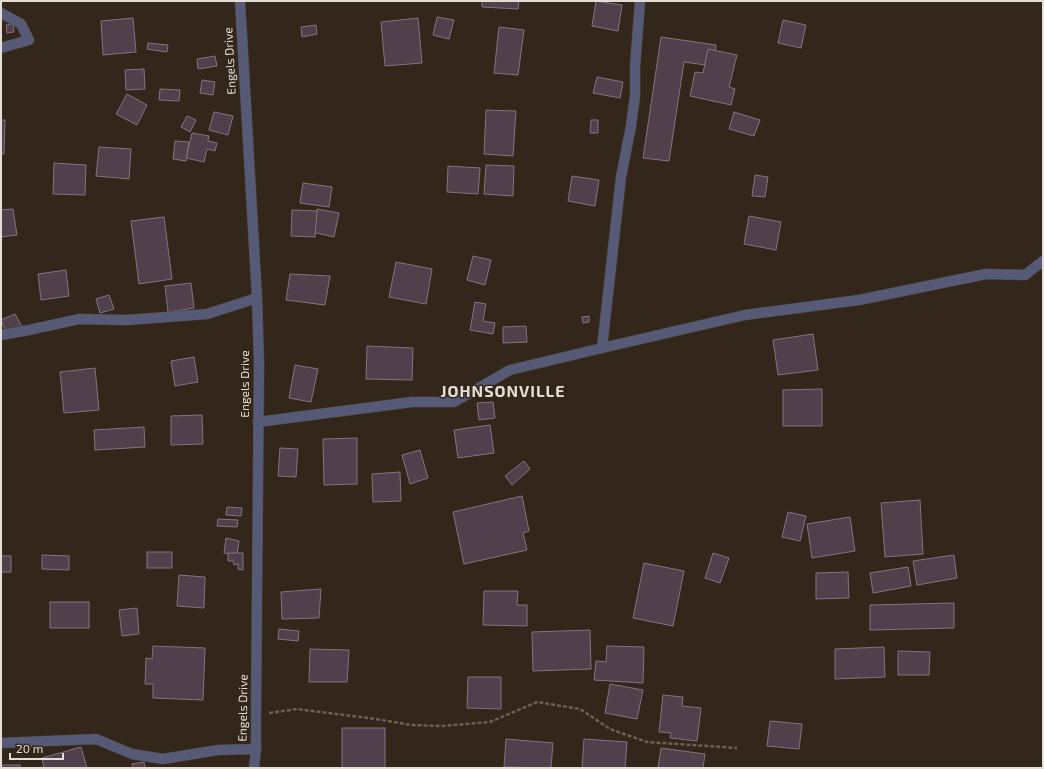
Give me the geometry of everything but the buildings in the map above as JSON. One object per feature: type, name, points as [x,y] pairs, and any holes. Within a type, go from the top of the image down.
[{"type":"street","name":"Engels Drive","points":[[240,1],[257,298],[258,422],[256,749],[254,768]]},
{"type":"street","points":[[602,348],[621,176],[631,126],[635,96],[635,67],[640,1]]},
{"type":"street","points":[[1,13],[21,24],[29,40],[1,48]]},
{"type":"street","points":[[258,422],[412,402],[454,402],[510,370],[745,315],[859,300],[986,274],[1026,275],[1043,261]]},
{"type":"street","points":[[1,335],[79,319],[127,320],[207,314],[257,298]]},
{"type":"street","points":[[1,743],[96,739],[132,754],[163,759],[218,750],[256,749]]},
{"type":"path","points":[[256,714],[297,709],[411,725],[442,726],[490,722],[537,702],[580,709],[610,729],[647,742],[737,748]]},
{"type":"district","name":"JOHNSONVILLE","points":[[503,391]]}]
